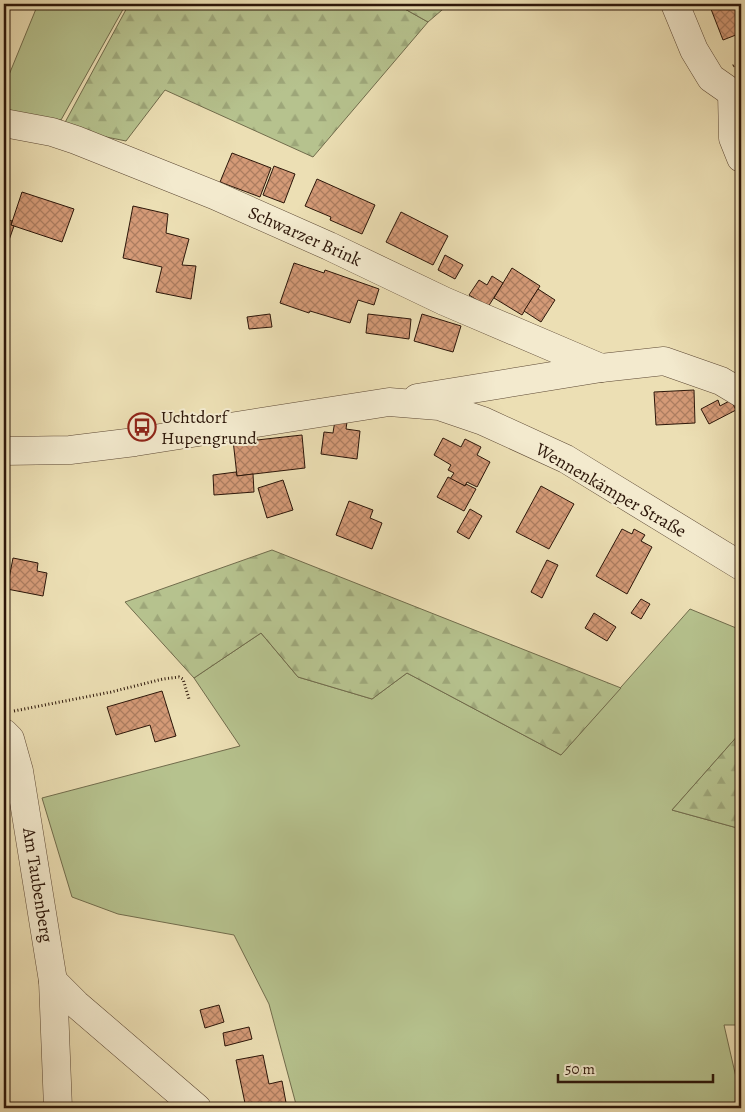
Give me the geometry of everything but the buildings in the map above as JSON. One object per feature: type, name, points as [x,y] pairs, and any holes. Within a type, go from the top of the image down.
[{"type":"street","points":[[674,4],[694,50],[711,78],[737,96],[733,138],[741,158]]},
{"type":"street","name":"Schwarzer Brink","points":[[4,123],[52,132],[76,140],[214,195],[329,246],[444,301],[601,368]]},
{"type":"street","name":"Schwarzer Brink","points":[[389,402],[601,368],[664,361],[721,381],[741,393]]},
{"type":"street","name":"Wennenkämper Straße","points":[[4,451],[70,450],[135,442],[389,402],[439,406],[483,421],[566,459],[741,566]]},
{"type":"street","name":"Am Taubenberg","points":[[8,722],[53,981],[58,1108]]},
{"type":"street","points":[[53,981],[76,1004],[197,1108]]},
{"type":"path","points":[[8,722],[163,679],[179,677],[183,679],[189,699]]},
{"type":"green space","points":[[38,4],[126,4],[61,120],[4,110],[4,87]]},
{"type":"green space","points":[[129,4],[396,4],[428,22],[313,157],[165,90],[126,141],[62,128]]},
{"type":"green space","points":[[396,4],[449,4],[428,22]]},
{"type":"green space","points":[[272,550],[621,688],[561,755],[407,673],[372,699],[298,677],[261,633],[194,678],[125,602]]},
{"type":"green space","points":[[690,609],[741,630],[741,732],[672,810],[741,829],[741,1025],[724,1025],[741,1099],[741,1108],[297,1108],[269,1004],[234,935],[118,914],[72,897],[42,798],[240,746],[194,678],[261,633],[298,677],[372,699],[407,673],[561,755]]},
{"type":"green space","points":[[741,732],[741,829],[672,810]]},
{"type":"place","name":"Uchtdorf Hupengrund","points":[[142,427]]}]
